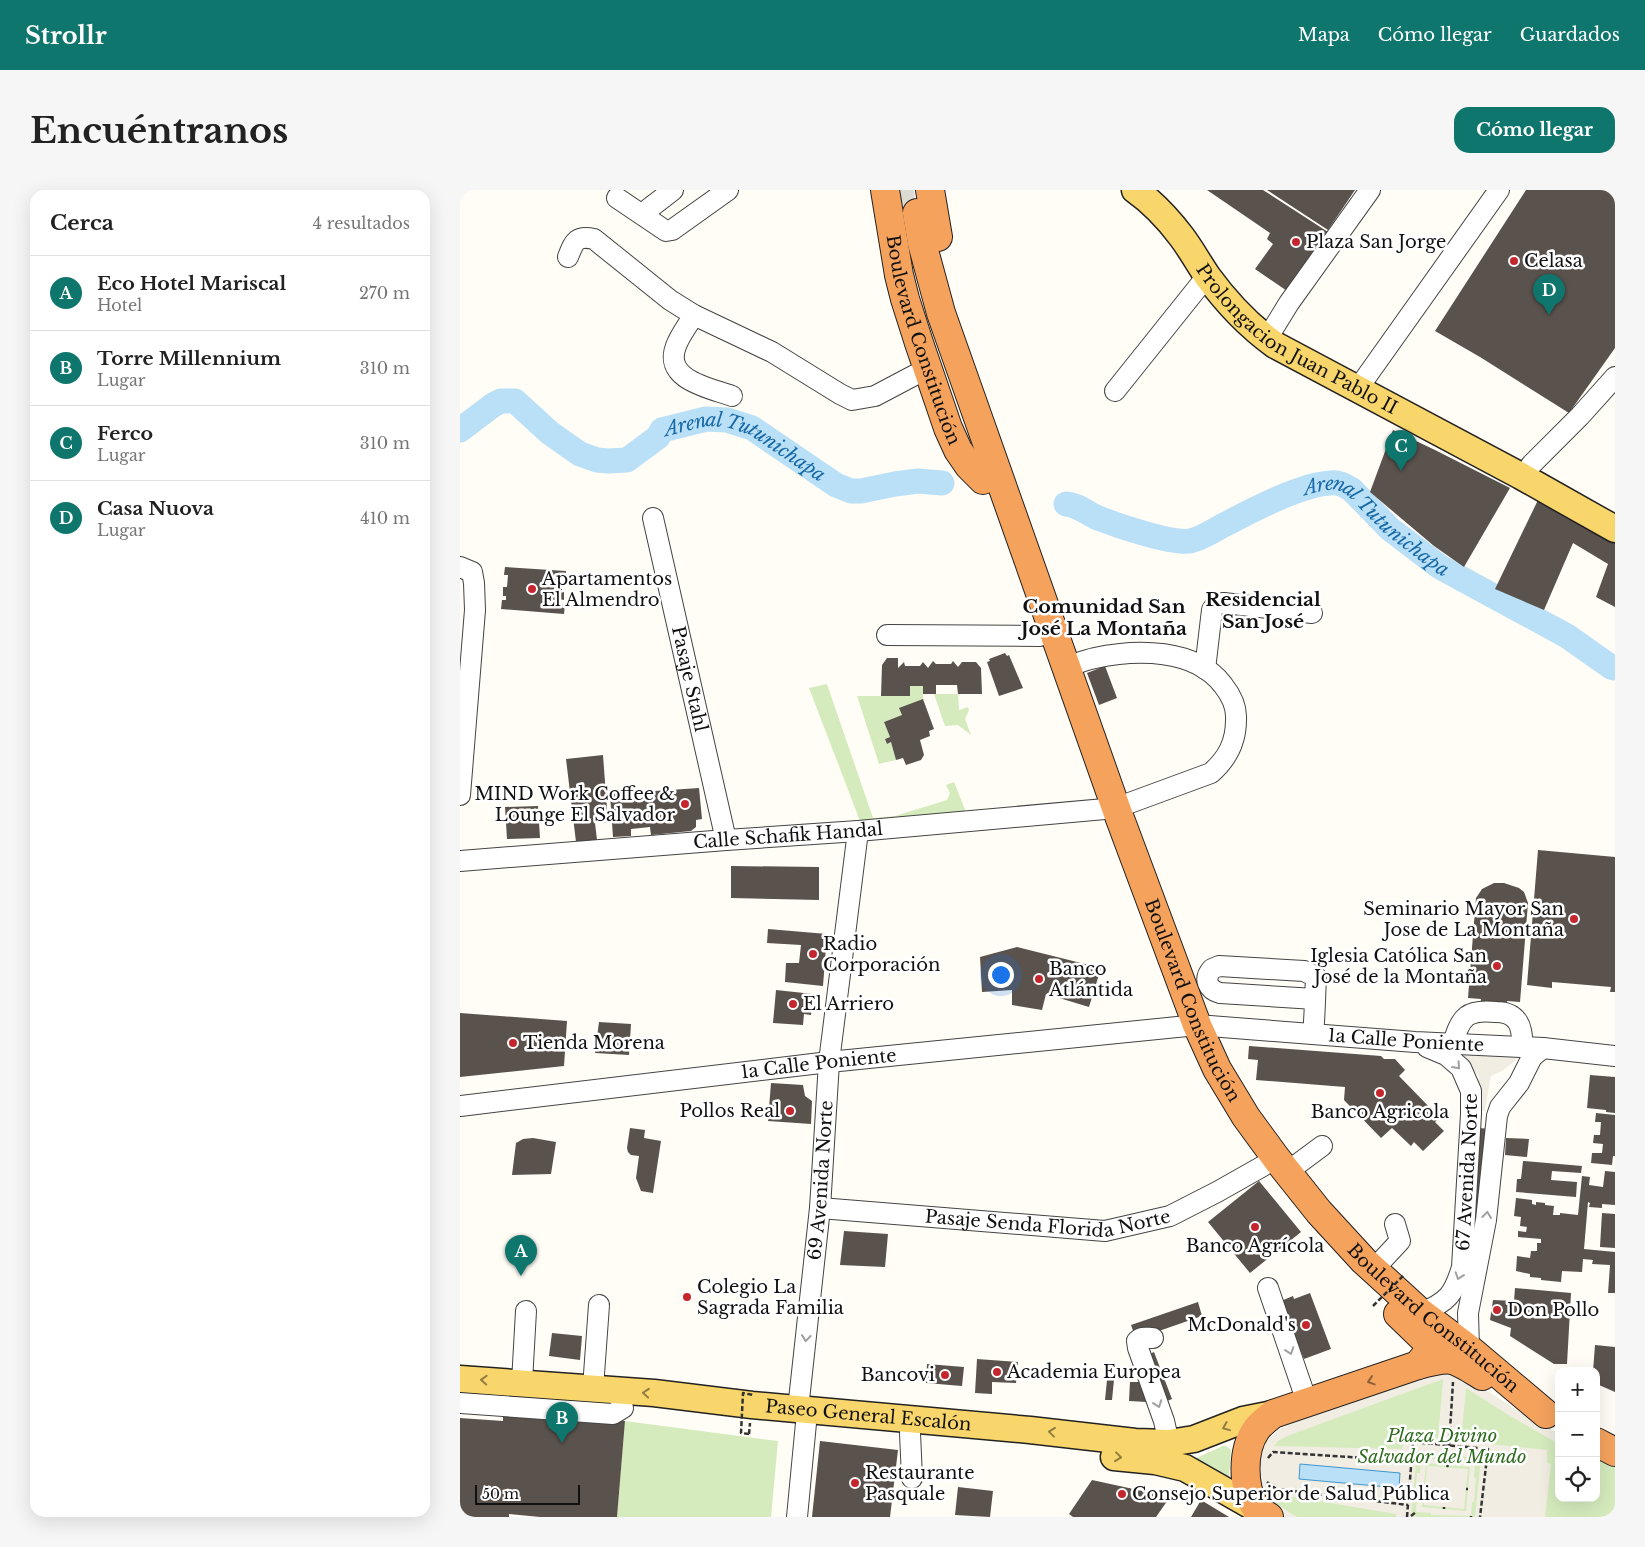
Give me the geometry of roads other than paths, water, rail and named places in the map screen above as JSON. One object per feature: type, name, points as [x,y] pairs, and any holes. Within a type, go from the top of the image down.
[{"type":"highway","name":"Boulevard Constitución","points":[[885,190],[901,283],[948,428],[958,450],[969,466],[992,481]]},
{"type":"highway","name":"Boulevard Constitución","points":[[916,206],[903,234],[906,253],[920,304],[961,412],[992,481],[1066,667],[1109,809]]},
{"type":"highway","name":"Boulevard Constitución","points":[[916,206],[944,266],[952,298],[993,423],[1000,454],[992,481],[1040,636],[1109,809],[1187,1026],[1217,1069],[1275,1169],[1344,1262],[1427,1342],[1429,1351],[1418,1365]]},
{"type":"highway","name":"Boulevard Constitución","points":[[1275,1169],[1319,1212],[1373,1270],[1422,1313],[1469,1349],[1552,1418]]},
{"type":"highway","points":[[1263,1513],[1248,1488],[1245,1471],[1248,1449],[1256,1430],[1272,1414],[1418,1365],[1442,1359],[1456,1360],[1552,1418]]},
{"type":"highway","points":[[1600,1444],[1615,1452]]},
{"type":"main road","name":"Prolongacion Juan Pablo II","points":[[1135,190],[1181,236],[1224,298],[1257,332],[1275,345],[1521,476],[1615,529]]},
{"type":"main road","name":"Prolongacion Juan Pablo II","points":[[1158,190],[1183,215],[1234,286],[1274,329],[1297,345],[1531,465],[1615,513]]},
{"type":"main road","name":"Paseo General Escalón","points":[[460,1379],[593,1388],[802,1416],[910,1433],[1171,1464],[1196,1473],[1263,1513]]},
{"type":"main road","name":"Paseo General Escalón","points":[[460,1396],[751,1416],[802,1416],[1030,1430],[1135,1442],[1170,1443],[1194,1439],[1243,1420],[1272,1414]]},
{"type":"street","points":[[642,214],[673,190]]},
{"type":"street","points":[[617,198],[666,231],[672,230],[728,190]]},
{"type":"street","points":[[1274,329],[1289,304],[1370,190]]},
{"type":"street","points":[[1364,380],[1499,190]]},
{"type":"street","points":[[568,257],[572,246],[577,240],[584,237],[594,238],[670,300],[694,316],[772,352],[852,400],[875,396],[928,368]]},
{"type":"street","points":[[1115,391],[1207,276]]},
{"type":"street","points":[[694,316],[676,346],[674,357],[676,368],[686,379],[732,396]]},
{"type":"street","points":[[1531,465],[1580,416],[1615,376]]},
{"type":"street","name":"Pasaje Stahl","points":[[653,518],[726,840]]},
{"type":"street","points":[[460,567],[472,572],[475,610],[465,658],[460,795]]},
{"type":"street","points":[[1205,669],[1212,610],[1216,604],[1224,603],[1312,612]]},
{"type":"street","points":[[887,634],[1040,636]]},
{"type":"street","name":"Calle Schafik Handal","points":[[460,861],[726,840],[858,832],[1109,809],[1211,773],[1218,767],[1231,749],[1235,738],[1236,708],[1232,698],[1222,683],[1195,663],[1169,656],[1140,653],[1100,657],[1066,667]]},
{"type":"street","name":"69 Avenida Norte","points":[[797,1517],[802,1416],[820,1208],[829,1062],[858,832]]},
{"type":"street","points":[[1313,1034],[1315,999],[1316,977],[1304,971],[1219,966],[1212,969],[1207,978],[1211,989],[1220,993],[1315,999]]},
{"type":"street","points":[[1453,1044],[1458,1026],[1464,1019],[1474,1012],[1484,1011],[1504,1012],[1510,1014],[1518,1021],[1523,1047]]},
{"type":"street","name":"1a Calle Poniente","points":[[460,1106],[829,1062],[1187,1026],[1415,1042],[1543,1048],[1615,1056]]},
{"type":"street","name":"67 Avenida Norte","points":[[1415,1042],[1446,1054],[1461,1068],[1471,1091],[1462,1267],[1455,1288],[1447,1300],[1422,1313]]},
{"type":"street","name":"67 Avenida Norte","points":[[1469,1349],[1468,1313],[1486,1220],[1496,1116],[1500,1107],[1519,1083],[1532,1057],[1543,1048]]},
{"type":"street","name":"Pasaje Senda Florida Norte","points":[[820,1208],[1105,1231],[1170,1216],[1217,1192],[1275,1169],[1322,1146]]},
{"type":"street","points":[[1373,1270],[1400,1241],[1395,1224]]},
{"type":"street","points":[[1268,1288],[1307,1402]]},
{"type":"street","points":[[593,1388],[600,1305]]},
{"type":"street","points":[[522,1382],[526,1311]]},
{"type":"street","points":[[1153,1338],[1142,1337],[1137,1341],[1137,1345],[1170,1443]]},
{"type":"street","points":[[460,1403],[613,1414],[623,1408]]},
{"type":"street","points":[[910,1433],[912,1478]]},
{"type":"water","points":[[1300,1464],[1400,1473],[1399,1488],[1299,1479]]},
{"type":"waterway","name":"Arenal Tutunichapa","points":[[460,430],[493,405],[501,401],[515,401],[550,433],[580,454],[597,460],[608,461],[627,460],[658,437],[662,430],[706,419],[727,420],[752,428],[836,485],[851,491],[918,481],[942,483]]},
{"type":"waterway","name":"Arenal Tutunichapa","points":[[1066,504],[1117,525],[1170,540],[1190,541],[1205,536],[1251,511],[1293,492],[1319,484],[1340,484],[1352,490],[1390,529],[1440,567],[1567,636],[1615,668]]},
{"type":"tunnel","points":[[900,190],[902,214]]},
{"type":"place","name":"Plaza San Jorge","points":[[1296,242]]},
{"type":"place","name":"Celasa","points":[[1514,261]]},
{"type":"place","name":"Casa Nuova","points":[[1549,315]]},
{"type":"place","name":"Ferco","points":[[1401,471]]},
{"type":"place","name":"Apartamentos El Almendro","points":[[532,589]]},
{"type":"place","name":"MIND Work Coffee & Lounge El Salvador","points":[[685,804]]},
{"type":"place","name":"Seminario Mayor San Jose de La Montaña","points":[[1574,919]]},
{"type":"place","name":"Radio Corporación","points":[[813,954]]},
{"type":"place","name":"Iglesia Católica San José de la Montaña","points":[[1497,966]]},
{"type":"place","name":"Banco Atlántida","points":[[1039,979]]},
{"type":"place","name":"El Arriero","points":[[793,1004]]},
{"type":"place","name":"Tienda Morena","points":[[513,1043]]},
{"type":"place","name":"Banco Agricola","points":[[1380,1093]]},
{"type":"place","name":"Pollos Real","points":[[790,1111]]},
{"type":"place","name":"Banco Agrícola","points":[[1255,1227]]},
{"type":"place","name":"Eco Hotel Mariscal","points":[[521,1276]]},
{"type":"place","name":"Colegio La Sagrada Familia","points":[[687,1297]]},
{"type":"place","name":"Don Pollo","points":[[1497,1310]]},
{"type":"place","name":"McDonald's","points":[[1306,1325]]},
{"type":"place","name":"Academia Europea","points":[[997,1372]]},
{"type":"place","name":"Bancovi","points":[[945,1375]]},
{"type":"place","name":"Torre Millennium","points":[[562,1443]]},
{"type":"place","name":"Restaurante Pasquale","points":[[855,1483]]},
{"type":"place","name":"Consejo Superior de Salud Pública","points":[[1122,1494]]},
{"type":"district","name":"Residencial San José","points":[[1263,610]]},
{"type":"district","name":"Comunidad San José La Montaña","points":[[1104,617]]},
{"type":"park label","name":"Plaza Divino Salvador del Mundo","points":[[1442,1446]]}]
